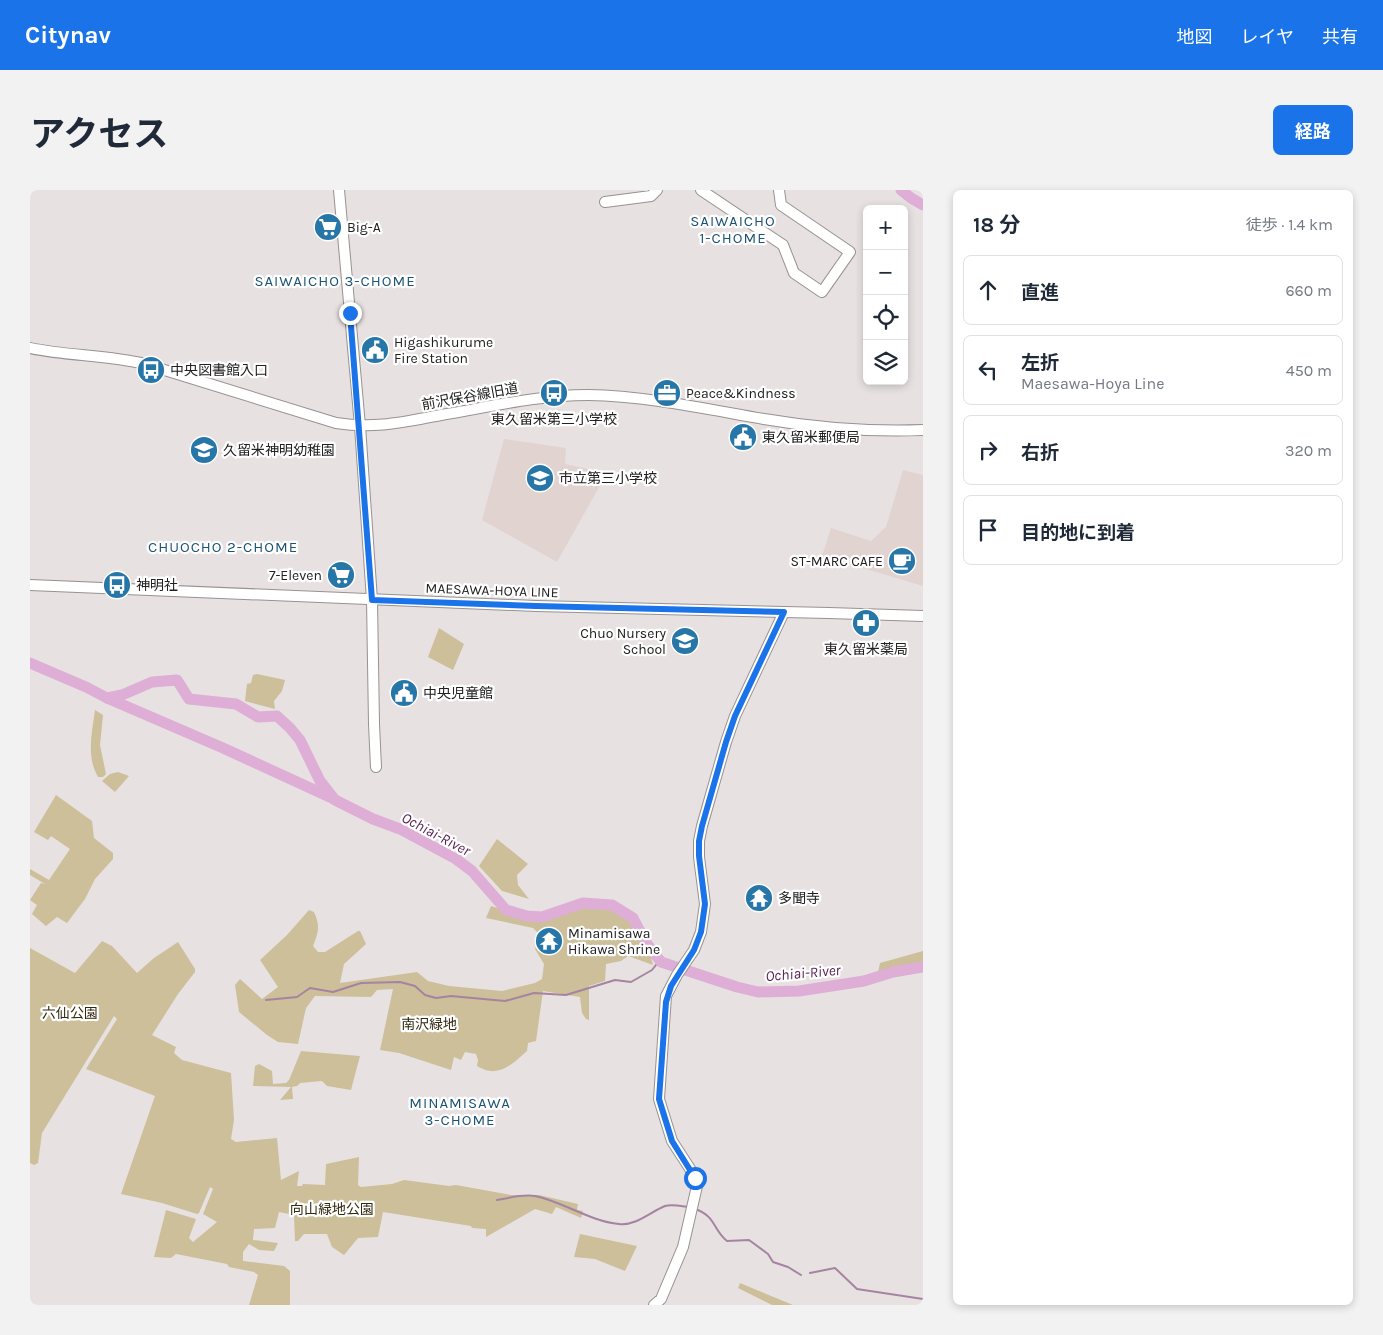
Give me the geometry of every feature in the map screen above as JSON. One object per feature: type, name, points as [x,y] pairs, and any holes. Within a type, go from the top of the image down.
[{"type":"street","points":[[339,190],[360,426],[372,600],[376,767]]},
{"type":"street","points":[[605,202],[651,196],[657,190]]},
{"type":"street","points":[[701,190],[783,245],[794,273],[822,292],[850,252],[781,205],[779,190]]},
{"type":"street","name":"前沢保谷線旧道","points":[[30,348],[126,359],[327,420],[360,426],[376,426],[411,421],[544,398],[587,395],[626,397],[822,428],[875,431],[923,430]]},
{"type":"street","name":"MAESAWA-HOYA LINE","points":[[30,585],[536,606],[923,616]]},
{"type":"street","points":[[654,1305],[661,1299],[683,1247],[697,1186],[695,1178],[672,1141],[659,1099],[666,1002],[669,991],[678,974],[699,940],[705,899],[699,856],[699,841],[733,722],[784,612]]},
{"type":"shaded area","points":[[504,439],[566,448],[565,464],[607,473],[557,562],[482,520]]},
{"type":"shaded area","points":[[903,470],[923,475],[923,586],[822,556],[831,528],[871,541],[886,527]]},
{"type":"green space","points":[[439,628],[464,644],[453,670],[428,657]]},
{"type":"green space","points":[[257,674],[285,680],[282,691],[274,701],[275,709],[245,701],[247,684],[251,683],[253,675]]},
{"type":"green space","points":[[95,710],[103,715],[100,745],[106,774],[103,777],[98,777],[94,769],[91,753],[91,736]]},
{"type":"green space","points":[[118,772],[129,776],[115,792],[102,781],[110,774]]},
{"type":"green space","points":[[56,795],[92,821],[94,838],[113,853],[113,859],[95,879],[85,899],[67,923],[57,917],[46,926],[32,914],[37,905],[30,900],[41,883],[45,884],[30,875],[30,869],[49,880],[70,849],[51,836],[48,840],[34,832]]},
{"type":"green space","points":[[497,839],[528,864],[517,875],[518,885],[529,899],[502,891],[479,866]]},
{"type":"green space","name":"南沢緑地","points":[[491,906],[514,913],[529,915],[585,906],[606,906],[614,910],[616,907],[633,918],[652,954],[653,965],[628,956],[621,961],[606,964],[605,981],[589,986],[589,1020],[582,1013],[580,997],[543,991],[536,1041],[528,1043],[527,1051],[510,1065],[498,1071],[485,1070],[477,1066],[476,1054],[465,1052],[461,1060],[454,1057],[451,1070],[399,1053],[380,1050],[393,989],[377,990],[371,997],[315,996],[306,1008],[298,1044],[278,1042],[239,1012],[235,985],[240,979],[262,999],[278,987],[260,960],[287,935],[309,910],[314,912],[318,925],[318,933],[313,946],[318,952],[325,952],[358,931],[360,931],[366,944],[344,964],[340,983],[417,972],[428,981],[449,986],[502,991],[535,983],[542,979],[544,964],[535,949],[540,935],[533,928],[486,918]]},
{"type":"green space","points":[[102,941],[112,946],[137,973],[154,958],[178,942],[195,972],[178,994],[152,1035],[176,1047],[174,1053],[182,1060],[231,1073],[234,1120],[231,1139],[236,1142],[277,1138],[281,1180],[299,1171],[297,1186],[302,1186],[303,1184],[325,1185],[326,1164],[359,1157],[358,1185],[361,1187],[392,1184],[404,1180],[449,1186],[456,1185],[511,1195],[539,1195],[578,1204],[577,1210],[583,1211],[581,1218],[556,1207],[552,1214],[535,1209],[486,1237],[486,1229],[383,1212],[378,1237],[358,1238],[344,1255],[332,1247],[327,1234],[304,1234],[298,1241],[295,1241],[294,1215],[279,1212],[275,1228],[254,1229],[253,1240],[278,1243],[274,1251],[259,1250],[249,1244],[243,1252],[243,1261],[284,1266],[290,1271],[290,1305],[249,1305],[258,1275],[254,1272],[229,1267],[227,1264],[176,1254],[171,1258],[154,1257],[166,1210],[196,1219],[189,1238],[193,1242],[217,1222],[203,1214],[213,1189],[210,1187],[197,1214],[162,1203],[121,1194],[155,1096],[86,1069],[117,1019],[114,1016],[42,1133],[38,1163],[34,1165],[30,1163],[30,948],[75,973]]},
{"type":"green space","points":[[923,951],[923,967],[877,977],[880,963]]},
{"type":"green space","points":[[301,1051],[360,1056],[351,1090],[327,1086],[322,1081],[300,1083],[292,1087],[293,1099],[280,1100],[291,1087],[253,1086],[255,1066],[259,1064],[272,1071],[273,1084],[286,1083]]},
{"type":"green space","points":[[580,1234],[637,1246],[625,1271],[595,1259],[574,1257]]},
{"type":"green space","points":[[740,1283],[793,1305],[772,1305],[738,1288]]},
{"type":"waterway","points":[[901,190],[923,205]]},
{"type":"waterway","name":"Ochiai-River","points":[[30,663],[334,799]]},
{"type":"waterway","name":"Ochiai-River","points":[[107,698],[122,695],[152,682],[177,680],[189,699],[236,704],[258,717],[277,716],[300,740],[320,781],[335,800],[373,819],[400,829],[456,859],[472,871],[506,910],[527,916],[542,917],[583,903],[612,905],[633,918],[645,941],[661,962],[758,992],[799,991],[864,981],[893,972],[923,967]]},
{"type":"waterway","points":[[266,1000],[297,997],[310,988],[333,992],[361,983],[400,982],[415,986],[425,995],[436,998],[451,996],[505,1001],[534,993],[566,995],[615,980],[631,982],[652,970],[660,960]]},
{"type":"waterway","points":[[497,1200],[535,1196],[556,1202],[597,1219],[619,1224],[637,1221],[665,1206],[688,1207]]},
{"type":"waterway","points":[[695,1209],[707,1215],[722,1237],[727,1241],[749,1240],[768,1254],[773,1262],[788,1267],[801,1275]]},
{"type":"waterway","points":[[810,1273],[835,1268],[857,1289],[923,1299]]},
{"type":"place","name":"Big-A","points":[[328,227]]},
{"type":"place","name":"Higashikurume Fire Station","points":[[375,350]]},
{"type":"place","name":"中央図書館入口","points":[[151,370]]},
{"type":"place","name":"東久留米第三小学校","points":[[554,393]]},
{"type":"place","name":"Peace&Kindness","points":[[667,393]]},
{"type":"place","name":"東久留米郵便局","points":[[743,437]]},
{"type":"place","name":"久留米神明幼稚園","points":[[204,450]]},
{"type":"place","name":"市立第三小学校","points":[[540,478]]},
{"type":"place","name":"ST-MARC CAFE","points":[[902,561]]},
{"type":"place","name":"7-Eleven","points":[[341,575]]},
{"type":"place","name":"神明社","points":[[117,585]]},
{"type":"place","name":"東久留米薬局","points":[[866,623]]},
{"type":"place","name":"Chuo Nursery School","points":[[685,641]]},
{"type":"place","name":"中央児童館","points":[[404,693]]},
{"type":"place","name":"多聞寺","points":[[759,898]]},
{"type":"place","name":"Minamisawa Hikawa Shrine","points":[[549,941]]},
{"type":"district","name":"SAIWAICHO 1-CHOME","points":[[733,230]]},
{"type":"district","name":"SAIWAICHO 3-CHOME","points":[[335,281]]},
{"type":"district","name":"CHUOCHO 2-CHOME","points":[[223,547]]},
{"type":"district","name":"MINAMISAWA 3-CHOME","points":[[460,1112]]},
{"type":"route","points":[[350,313],[372,600],[784,612],[735,716],[726,742],[699,841],[699,856],[705,899],[701,932],[694,950],[666,996],[658,1088],[659,1099],[672,1141],[695,1178]]},
{"type":"park label","name":"六仙公園","points":[[70,1013]]},
{"type":"park label","name":"向山緑地公園","points":[[332,1209]]}]
